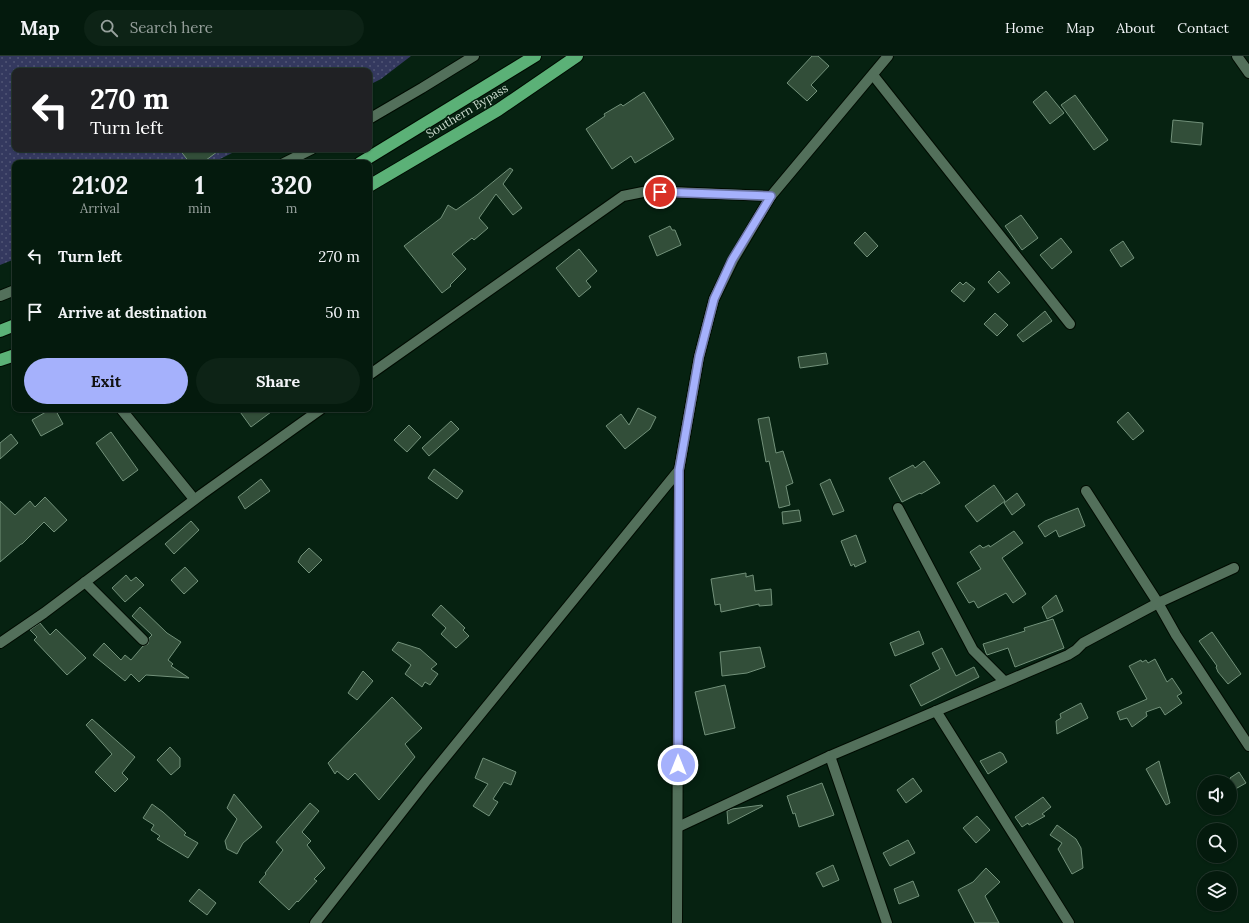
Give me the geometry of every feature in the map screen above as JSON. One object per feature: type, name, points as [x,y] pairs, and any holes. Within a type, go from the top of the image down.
[{"type":"highway","name":"Southern Bypass","points":[[365,160],[535,56]]},
{"type":"highway","name":"Southern Bypass","points":[[372,184],[498,110],[577,56]]},
{"type":"highway","points":[[0,331],[12,326]]},
{"type":"highway","points":[[0,360],[12,356]]},
{"type":"street","points":[[372,117],[474,56]]},
{"type":"street","points":[[677,923],[679,470],[699,357],[714,299],[732,260],[771,196],[873,76],[888,56]]},
{"type":"street","points":[[1237,56],[1249,73]]},
{"type":"street","points":[[873,76],[1070,324]]},
{"type":"street","points":[[290,160],[306,152]]},
{"type":"street","points":[[372,373],[623,196],[648,191],[771,196]]},
{"type":"street","points":[[0,296],[12,291]]},
{"type":"street","points":[[123,412],[194,499]]},
{"type":"street","points":[[0,643],[44,613],[194,499],[318,412]]},
{"type":"street","points":[[315,923],[426,781],[679,470]]},
{"type":"street","points":[[1086,491],[1158,603],[1176,635],[1249,746]]},
{"type":"street","points":[[898,508],[973,650],[1004,681]]},
{"type":"street","points":[[678,828],[830,756],[1068,655],[1083,643],[1158,603],[1234,568]]},
{"type":"street","points":[[85,582],[143,640]]},
{"type":"street","points":[[936,711],[1069,923]]},
{"type":"street","points":[[830,756],[887,923]]},
{"type":"shaded area","points":[[0,56],[411,56],[381,79],[372,84],[372,68],[12,68],[12,152],[234,152],[218,160],[12,160],[12,260],[0,265]]},
{"type":"building","points":[[812,56],[818,56],[829,66],[811,85],[817,91],[807,101],[787,83]]},
{"type":"building","points":[[1046,91],[1064,113],[1050,124],[1033,102]]},
{"type":"building","points":[[644,92],[674,139],[635,163],[631,156],[612,169],[586,129],[605,116],[604,114],[621,104],[623,106]]},
{"type":"building","points":[[1075,95],[1108,140],[1094,150],[1061,105]]},
{"type":"building","points":[[1173,120],[1203,123],[1201,145],[1171,142]]},
{"type":"building","points":[[181,152],[217,152],[206,160],[188,160]]},
{"type":"building","points":[[510,168],[513,170],[503,184],[522,208],[513,215],[496,194],[479,218],[488,228],[474,240],[472,238],[452,254],[466,269],[450,285],[451,286],[442,293],[404,246],[441,218],[448,205],[456,210]]},
{"type":"building","points":[[1021,215],[1038,238],[1022,250],[1005,226]]},
{"type":"building","points":[[670,226],[672,230],[675,230],[681,245],[657,256],[649,236]]},
{"type":"building","points":[[865,232],[878,246],[867,257],[854,243]]},
{"type":"building","points":[[1061,238],[1072,252],[1052,269],[1040,255]]},
{"type":"building","points":[[1123,241],[1134,258],[1121,267],[1110,250]]},
{"type":"building","points":[[579,249],[597,271],[586,281],[591,287],[579,297],[556,268]]},
{"type":"building","points":[[999,271],[1010,283],[998,293],[988,282]]},
{"type":"building","points":[[960,282],[963,285],[966,282],[975,289],[964,302],[951,291]]},
{"type":"building","points":[[1045,311],[1052,321],[1023,342],[1017,335]]},
{"type":"building","points":[[995,313],[1008,325],[997,336],[984,324]]},
{"type":"building","points":[[826,353],[828,364],[800,368],[798,357]]},
{"type":"building","points":[[638,408],[656,417],[650,429],[625,449],[606,426],[621,414],[629,425]]},
{"type":"building","points":[[46,412],[57,412],[63,424],[41,436],[32,420]]},
{"type":"building","points":[[240,412],[271,412],[251,427]]},
{"type":"building","points":[[1128,412],[1144,431],[1133,440],[1117,422]]},
{"type":"building","points":[[769,417],[776,453],[783,451],[793,483],[786,486],[790,505],[779,508],[769,461],[766,462],[758,419]]},
{"type":"building","points":[[451,421],[459,429],[429,456],[422,448]]},
{"type":"building","points":[[409,425],[421,437],[407,452],[394,440]]},
{"type":"building","points":[[111,432],[138,470],[123,481],[96,443]]},
{"type":"building","points":[[11,434],[18,443],[0,459],[0,443]]},
{"type":"building","points":[[924,461],[940,483],[921,494],[920,493],[902,502],[889,478],[913,465],[915,468]]},
{"type":"building","points":[[434,469],[463,491],[457,499],[428,478]]},
{"type":"building","points":[[261,479],[270,491],[245,509],[238,497]]},
{"type":"building","points":[[830,479],[844,511],[833,515],[820,484]]},
{"type":"building","points":[[994,485],[1005,501],[977,522],[965,506]]},
{"type":"building","points":[[1017,493],[1025,505],[1012,515],[1004,503]]},
{"type":"building","points":[[45,497],[67,520],[54,532],[44,522],[22,544],[0,562],[0,501],[15,515],[30,501],[35,507]]},
{"type":"building","points":[[1078,508],[1085,526],[1059,537],[1056,530],[1045,537],[1038,526],[1045,521]]},
{"type":"building","points":[[799,510],[801,521],[783,524],[782,512]]},
{"type":"building","points":[[191,521],[199,530],[174,554],[165,544]]},
{"type":"building","points":[[1014,531],[1023,543],[1002,558],[1026,594],[1013,603],[1006,593],[978,608],[974,601],[969,603],[957,583],[981,569],[970,552],[980,545],[983,548],[989,545],[990,547]]},
{"type":"building","points":[[856,535],[866,562],[855,567],[854,564],[851,566],[841,541]]},
{"type":"building","points":[[309,548],[322,560],[309,573],[298,562],[301,556]]},
{"type":"building","points":[[185,567],[198,581],[184,594],[171,580]]},
{"type":"building","points":[[746,573],[746,577],[753,575],[755,591],[771,589],[772,605],[759,606],[759,604],[721,612],[720,604],[715,605],[711,579]]},
{"type":"building","points":[[126,575],[131,581],[136,577],[144,585],[125,602],[112,588]]},
{"type":"building","points":[[1056,595],[1063,611],[1047,619],[1042,607]]},
{"type":"building","points":[[441,605],[465,628],[463,630],[469,636],[456,648],[441,634],[446,628],[432,615]]},
{"type":"building","points":[[140,607],[167,633],[181,642],[168,660],[173,664],[171,666],[189,678],[146,675],[139,682],[131,674],[125,681],[93,655],[104,643],[121,660],[125,655],[131,660],[143,646],[148,644],[149,638],[152,635],[132,616]]},
{"type":"building","points":[[1053,619],[1064,648],[1015,667],[1008,648],[987,655],[983,644],[1025,631],[1024,628]]},
{"type":"building","points":[[40,623],[50,635],[56,629],[86,658],[67,675],[34,640],[37,637],[30,630]]},
{"type":"building","points":[[919,631],[924,644],[895,656],[890,643]]},
{"type":"building","points":[[1212,632],[1241,674],[1228,684],[1218,672],[1217,666],[1199,641]]},
{"type":"building","points":[[398,642],[420,649],[437,664],[431,669],[438,674],[430,685],[425,682],[422,687],[405,674],[411,665],[392,650]]},
{"type":"building","points":[[760,647],[765,667],[747,673],[722,676],[720,652]]},
{"type":"building","points":[[942,648],[956,676],[974,667],[979,677],[921,706],[910,685],[940,669],[932,653]]},
{"type":"building","points":[[1155,659],[1167,682],[1172,678],[1182,693],[1177,696],[1182,703],[1165,715],[1160,707],[1146,712],[1147,716],[1132,727],[1127,718],[1120,720],[1117,712],[1147,699],[1129,666],[1141,660],[1142,662],[1146,660],[1148,663]]},
{"type":"building","points":[[363,671],[373,681],[357,700],[348,693]]},
{"type":"building","points":[[725,685],[735,728],[705,735],[695,692]]},
{"type":"building","points":[[392,697],[422,728],[405,744],[415,757],[379,800],[355,773],[348,780],[337,771],[335,774],[328,763]]},
{"type":"building","points":[[1081,703],[1088,718],[1057,734],[1056,721],[1061,718],[1060,714]]},
{"type":"building","points":[[92,719],[135,757],[122,773],[128,779],[115,792],[95,772],[112,754],[86,725]]},
{"type":"building","points":[[170,747],[180,758],[180,767],[171,775],[157,760]]},
{"type":"building","points":[[1000,752],[1003,754],[1007,762],[988,774],[980,761]]},
{"type":"building","points":[[483,758],[516,772],[511,785],[504,782],[493,799],[498,802],[489,816],[473,806],[488,784],[475,778]]},
{"type":"building","points":[[1159,761],[1170,803],[1166,805],[1146,769]]},
{"type":"building","points":[[1239,772],[1246,783],[1237,788],[1237,775],[1234,775]]},
{"type":"building","points":[[913,778],[922,791],[906,803],[897,790]]},
{"type":"building","points":[[822,783],[834,815],[799,827],[795,813],[793,814],[787,796]]},
{"type":"building","points":[[234,794],[262,827],[243,843],[237,854],[227,849],[225,841],[237,819],[227,808]]},
{"type":"building","points":[[1043,797],[1051,807],[1042,814],[1045,816],[1029,825],[1028,823],[1022,827],[1015,817]]},
{"type":"building","points":[[310,803],[319,811],[302,832],[311,841],[307,845],[325,868],[314,879],[317,881],[289,910],[259,882],[283,850],[276,842]]},
{"type":"building","points":[[152,804],[186,833],[184,835],[198,843],[188,858],[157,839],[160,836],[151,830],[154,825],[143,818]]},
{"type":"building","points":[[763,806],[728,824],[727,811]]},
{"type":"building","points":[[977,816],[990,830],[976,843],[963,828]]},
{"type":"building","points":[[1057,825],[1076,839],[1081,848],[1083,868],[1072,874],[1058,849],[1062,843],[1050,835]]},
{"type":"building","points":[[908,840],[915,853],[890,866],[883,853]]},
{"type":"building","points":[[833,865],[839,880],[823,887],[816,873]]},
{"type":"building","points":[[986,868],[1000,882],[985,896],[999,923],[975,923],[958,890],[973,882]]},
{"type":"building","points":[[913,881],[919,896],[899,904],[894,889]]},
{"type":"building","points":[[199,889],[216,903],[207,915],[189,901]]},
{"type":"route","points":[[660,192],[771,196],[732,260],[714,299],[699,357],[679,470],[678,765]]}]
